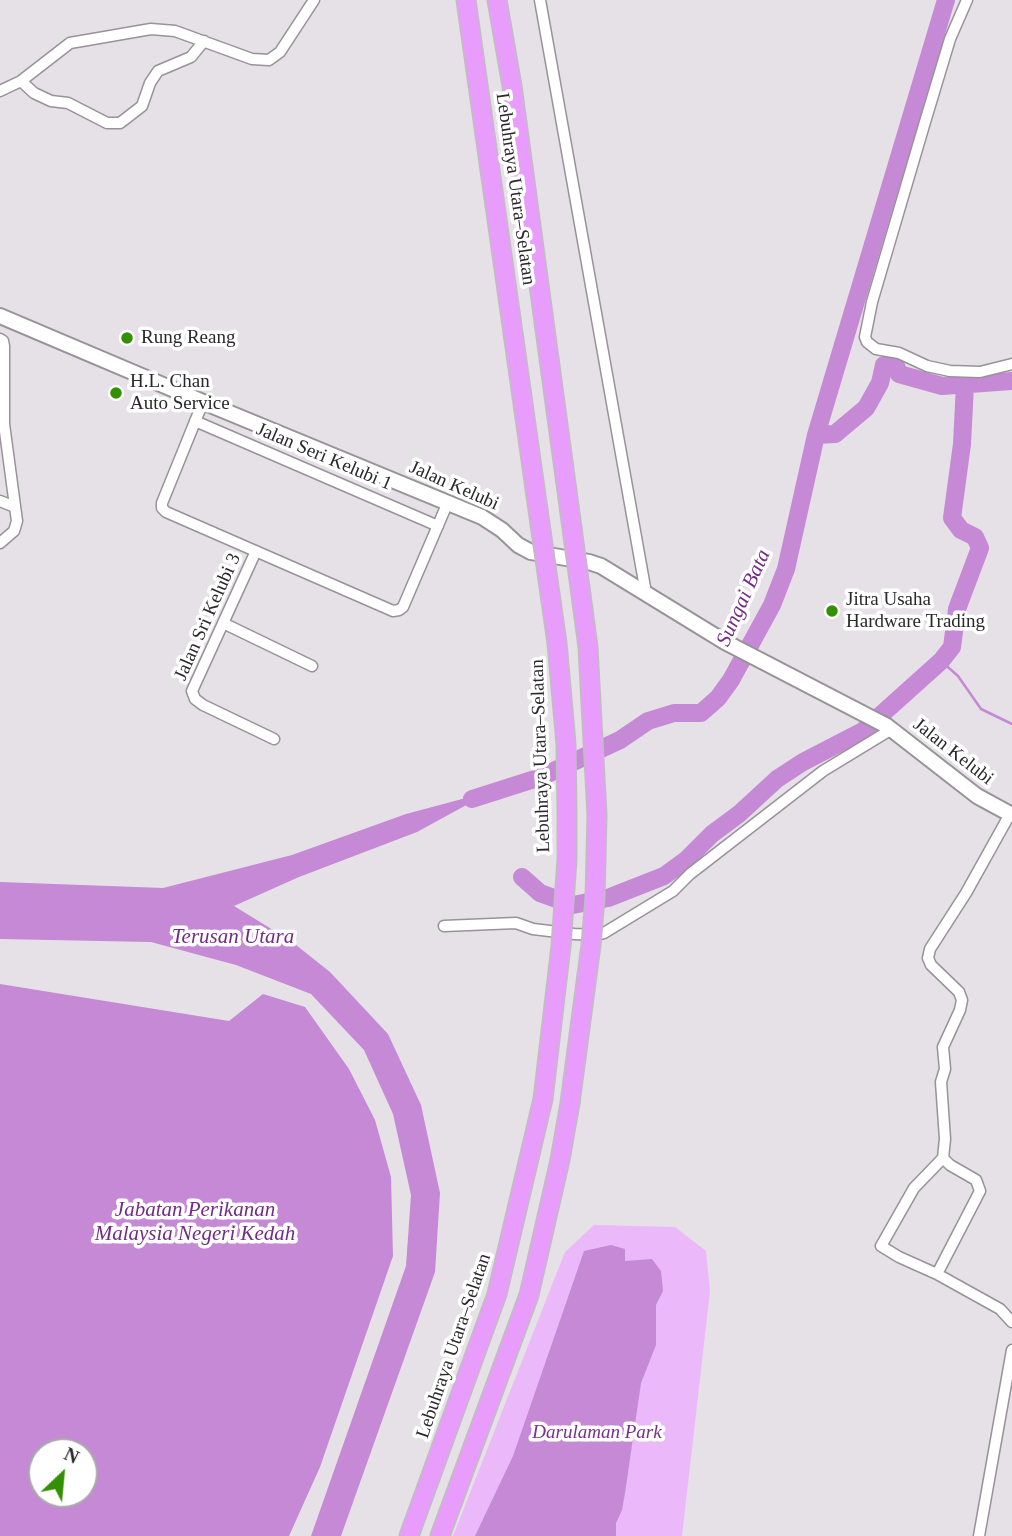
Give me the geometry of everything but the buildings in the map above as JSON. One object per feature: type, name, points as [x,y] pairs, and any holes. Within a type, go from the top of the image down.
[{"type":"highway","name":"Lebuhraya Utara–Selatan","points":[[409,1536],[497,1294],[543,1099],[561,946],[566,872],[566,744],[557,643],[466,0]]},
{"type":"highway","name":"Lebuhraya Utara–Selatan","points":[[440,1536],[529,1295],[555,1185],[570,1103],[595,898],[597,815],[587,647],[512,86],[497,0]]},
{"type":"highway","points":[[480,90],[512,86]]},
{"type":"main road","name":"Jalan Kelubi","points":[[0,316],[449,502],[496,526],[525,550],[589,562],[616,573],[726,642],[890,727],[977,796],[1011,815]]},
{"type":"street","points":[[0,91],[21,81],[61,49],[76,41],[159,28],[252,59],[269,61],[280,52],[314,0]]},
{"type":"street","points":[[540,0],[646,593]]},
{"type":"street","points":[[967,0],[950,39],[872,302],[865,337],[876,349],[899,353],[927,366],[950,372],[980,372],[1012,363]]},
{"type":"street","points":[[21,81],[34,93],[51,101],[68,103],[107,123],[120,123],[142,106],[150,83],[158,71],[191,57],[204,41]]},
{"type":"street","points":[[0,543],[16,527],[2,423],[2,340]]},
{"type":"street","name":"Jalan Sri Kelubi 3","points":[[203,402],[162,508],[256,551],[192,691],[195,699],[203,705],[274,739]]},
{"type":"street","name":"Jalan Seri Kelubi 1","points":[[195,421],[438,526]]},
{"type":"street","points":[[0,501],[15,507]]},
{"type":"street","points":[[256,551],[393,611],[400,610],[449,502]]},
{"type":"street","points":[[223,623],[312,666]]},
{"type":"street","points":[[444,926],[516,923],[533,929],[597,935],[604,933],[673,891],[690,874],[824,771],[890,727]]},
{"type":"street","points":[[1011,815],[928,956],[931,965],[959,992],[962,1000],[943,1046],[943,1158],[914,1188],[881,1246],[1000,1309],[1012,1322]]},
{"type":"street","points":[[937,1274],[981,1191],[976,1180],[943,1158]]},
{"type":"street","points":[[979,1536],[1012,1350]]},
{"type":"green space","name":"Darulaman Park","points":[[594,1225],[675,1227],[706,1251],[710,1291],[682,1536],[453,1536],[565,1252]]},
{"type":"water","name":"Terusan Utara","points":[[492,791],[417,832],[299,877],[234,906],[291,941],[330,972],[388,1034],[421,1105],[440,1193],[435,1272],[341,1536],[311,1536],[406,1266],[411,1195],[393,1114],[364,1050],[311,994],[236,965],[151,942],[0,939],[0,882],[163,888],[292,855],[406,814]]},
{"type":"water","name":"Jabatan Perikanan Malaysia Negeri Kedah","points":[[0,984],[229,1021],[263,994],[305,1007],[349,1069],[375,1120],[391,1177],[393,1256],[320,1467],[289,1536],[0,1536]]},
{"type":"water","points":[[611,1245],[625,1249],[625,1261],[652,1259],[661,1271],[663,1291],[656,1305],[656,1345],[641,1383],[616,1536],[475,1536],[513,1456],[584,1251]]},
{"type":"waterway","name":"Sungai Bata","points":[[472,799],[541,777],[620,740],[648,721],[674,713],[701,713],[718,698],[731,680],[772,605],[786,569],[816,435],[946,0]]},
{"type":"waterway","points":[[816,435],[835,434],[866,408],[880,383],[884,365],[895,363],[899,374],[942,386],[1012,381]]},
{"type":"waterway","points":[[522,877],[540,893],[573,905],[608,898],[664,876],[686,860],[712,834],[739,814],[777,779],[803,762],[863,731],[941,661],[952,647],[957,609],[980,548],[975,537],[961,530],[952,518],[962,444],[965,385]]},
{"type":"waterway","points":[[941,661],[958,676],[981,709],[1012,724]]},
{"type":"place","name":"Rung Reang","points":[[127,338]]},
{"type":"place","name":"H.L. Chan Auto Service","points":[[116,393]]},
{"type":"place","name":"Jitra Usaha Hardware Trading","points":[[832,611]]}]
